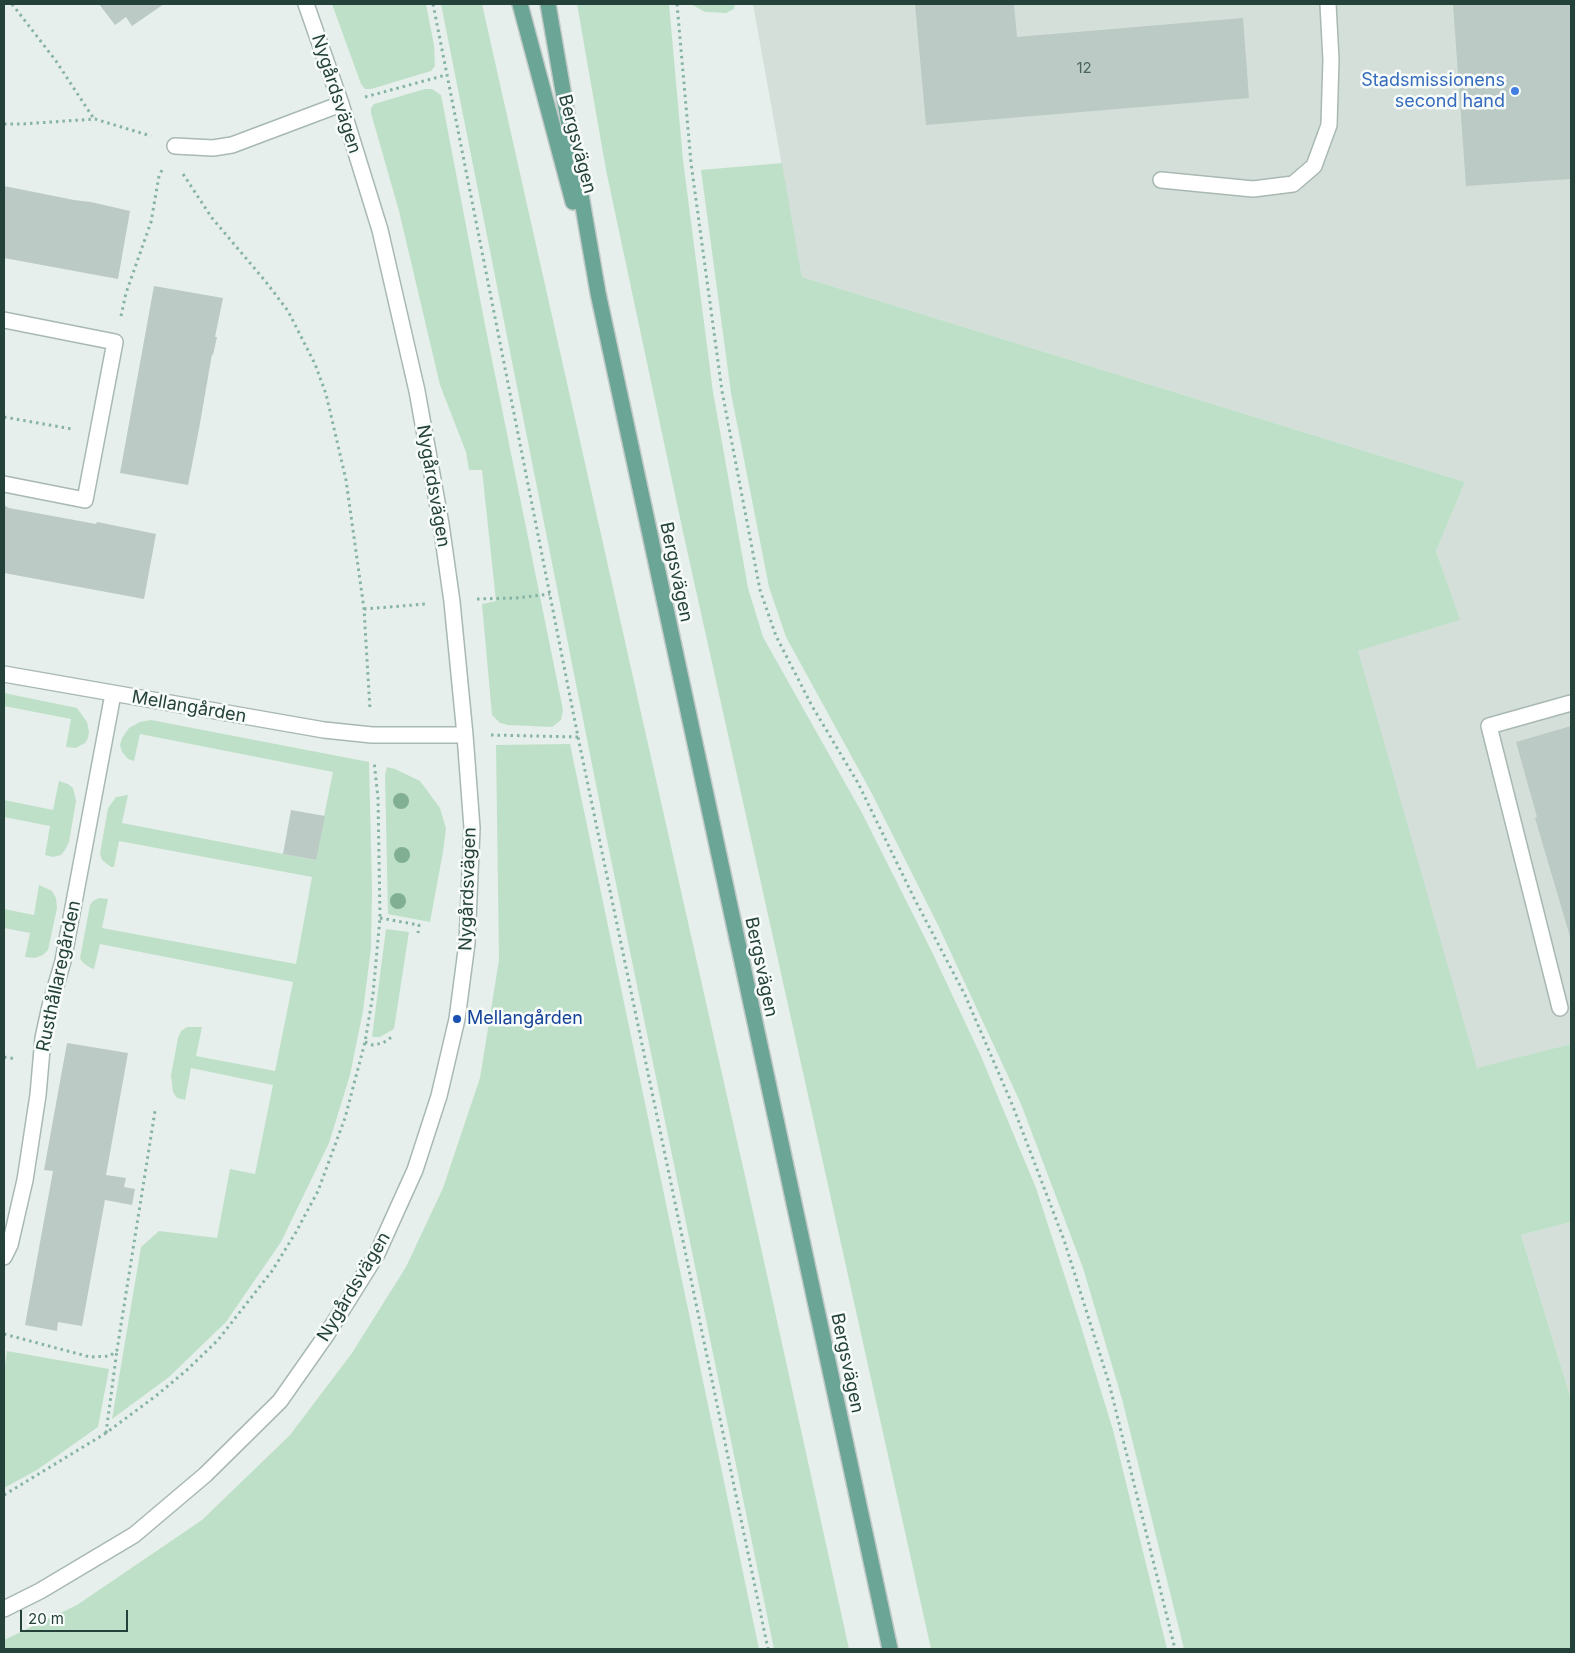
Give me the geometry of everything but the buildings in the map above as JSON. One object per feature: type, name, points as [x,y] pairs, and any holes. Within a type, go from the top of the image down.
[{"type":"main road","name":"Bergsvägen","points":[[520,4],[598,293]]},
{"type":"main road","name":"Bergsvägen","points":[[548,4],[598,293],[890,1649]]},
{"type":"street","name":"Nygårdsvägen","points":[[4,1609],[40,1592],[134,1535],[205,1475],[280,1402],[327,1334],[378,1254],[415,1170],[439,1096],[458,1019],[468,942],[472,828],[452,602],[441,524],[417,391],[380,230],[341,104],[306,4]]},
{"type":"street","points":[[1161,180],[1253,189],[1293,184],[1314,166],[1329,125],[1331,60],[1328,4]]},
{"type":"street","points":[[175,146],[213,148],[232,145],[341,104]]},
{"type":"street","points":[[4,320],[115,342],[85,500],[4,484]]},
{"type":"street","name":"Mellangården","points":[[4,674],[314,728],[372,735],[465,735]]},
{"type":"street","name":"Rusthållaregården","points":[[4,1257],[10,1245],[25,1180],[38,1095],[43,1038],[63,961],[114,694]]},
{"type":"street","points":[[1560,1008],[1489,726],[1571,703]]},
{"type":"path","points":[[12,4],[56,61],[94,119]]},
{"type":"path","points":[[433,4],[578,737],[768,1649]]},
{"type":"path","points":[[677,4],[691,163],[722,392],[760,590],[776,636],[812,706],[858,784],[964,995],[1015,1113],[1064,1240],[1108,1384],[1175,1649]]},
{"type":"path","points":[[341,104],[446,75]]},
{"type":"path","points":[[4,124],[94,119],[144,133],[175,146]]},
{"type":"path","points":[[115,342],[126,293],[151,222],[159,176],[175,146]]},
{"type":"path","points":[[4,1495],[106,1433],[157,1396],[218,1340],[272,1271],[296,1232],[325,1174],[345,1118],[365,1042],[373,994],[380,918],[378,798],[364,608],[346,480],[326,394],[315,364],[288,311],[212,218],[179,167],[175,146]]},
{"type":"path","points":[[4,417],[98,433]]},
{"type":"path","points":[[491,597],[516,598],[550,594]]},
{"type":"path","points":[[465,735],[578,737]]},
{"type":"path","points":[[380,918],[419,925],[418,933]]},
{"type":"path","points":[[365,1042],[373,1044],[383,1043],[393,1036]]},
{"type":"path","points":[[106,1433],[117,1350],[155,1111]]},
{"type":"path","points":[[4,1334],[90,1357],[110,1356],[117,1350]]},
{"type":"shaded area","points":[[753,4],[1571,4],[1571,1044],[1477,1069],[1357,651],[1459,620],[1436,551],[1465,482],[802,277]]},
{"type":"shaded area","points":[[1571,1222],[1571,1399],[1521,1235]]},
{"type":"green space","points":[[332,4],[426,4],[434,45],[435,66],[431,71],[371,89],[365,89],[361,84]]},
{"type":"green space","points":[[441,4],[482,4],[760,1243],[849,1649],[774,1649],[608,845]]},
{"type":"green space","points":[[577,4],[669,4],[683,160],[713,392],[748,588],[763,637],[862,813],[933,954],[980,1054],[1036,1188],[1113,1430],[1167,1649],[931,1649],[683,532],[606,170]]},
{"type":"green space","points":[[691,4],[735,4],[734,9],[726,13],[705,12]]},
{"type":"green space","points":[[425,89],[432,89],[441,95],[486,330],[563,710],[561,720],[552,727],[508,725],[500,723],[492,715],[482,604],[496,601],[482,470],[469,470],[466,452],[440,385],[399,211],[371,113],[371,108],[374,104]]},
{"type":"green space","points":[[782,163],[802,277],[1465,482],[1436,551],[1460,620],[1358,651],[1477,1068],[1571,1044],[1571,1222],[1521,1235],[1571,1399],[1571,1649],[1184,1649],[1122,1399],[1083,1268],[1021,1104],[938,925],[870,790],[786,637],[769,587],[731,393],[701,170]]},
{"type":"green space","points":[[4,693],[77,708],[87,722],[88,738],[85,743],[76,748],[66,747],[71,719],[4,706]]},
{"type":"green space","points":[[151,720],[369,762],[372,889],[371,948],[363,1011],[350,1075],[329,1143],[281,1242],[226,1322],[169,1377],[112,1419],[141,1247],[159,1231],[217,1238],[230,1169],[255,1174],[273,1085],[191,1068],[185,1100],[177,1098],[173,1092],[171,1075],[178,1038],[181,1031],[187,1027],[202,1027],[196,1056],[275,1071],[293,982],[100,944],[94,969],[91,968],[83,963],[80,958],[90,905],[99,898],[108,899],[102,928],[296,964],[312,877],[119,841],[114,867],[111,867],[102,860],[100,854],[108,808],[116,797],[128,795],[122,823],[315,860],[333,772],[140,734],[134,761],[128,759],[122,752],[120,745],[122,738],[129,728],[140,722]]},
{"type":"green space","points":[[570,744],[759,1649],[4,1649],[4,1640],[77,1605],[202,1520],[290,1435],[352,1353],[406,1267],[443,1188],[480,1078],[499,960],[496,745]]},
{"type":"green space","points":[[387,767],[420,781],[440,808],[446,829],[430,922],[388,914],[385,775]]},
{"type":"green space","points":[[59,781],[73,788],[76,801],[69,842],[61,855],[53,857],[45,855],[50,826],[4,817],[4,800],[53,810]]},
{"type":"green space","points":[[39,885],[52,891],[56,898],[57,908],[48,950],[43,955],[35,958],[25,957],[30,933],[4,928],[4,909],[34,915]]},
{"type":"green space","points":[[386,929],[409,932],[394,1029],[380,1037],[372,1037]]},
{"type":"green space","points":[[7,1351],[109,1369],[98,1427],[37,1470],[4,1488],[4,1372]]},
{"type":"place","name":"Stadsmissionens second hand","points":[[1515,91]]},
{"type":"place","name":"Mellangården","points":[[457,1019]]}]
